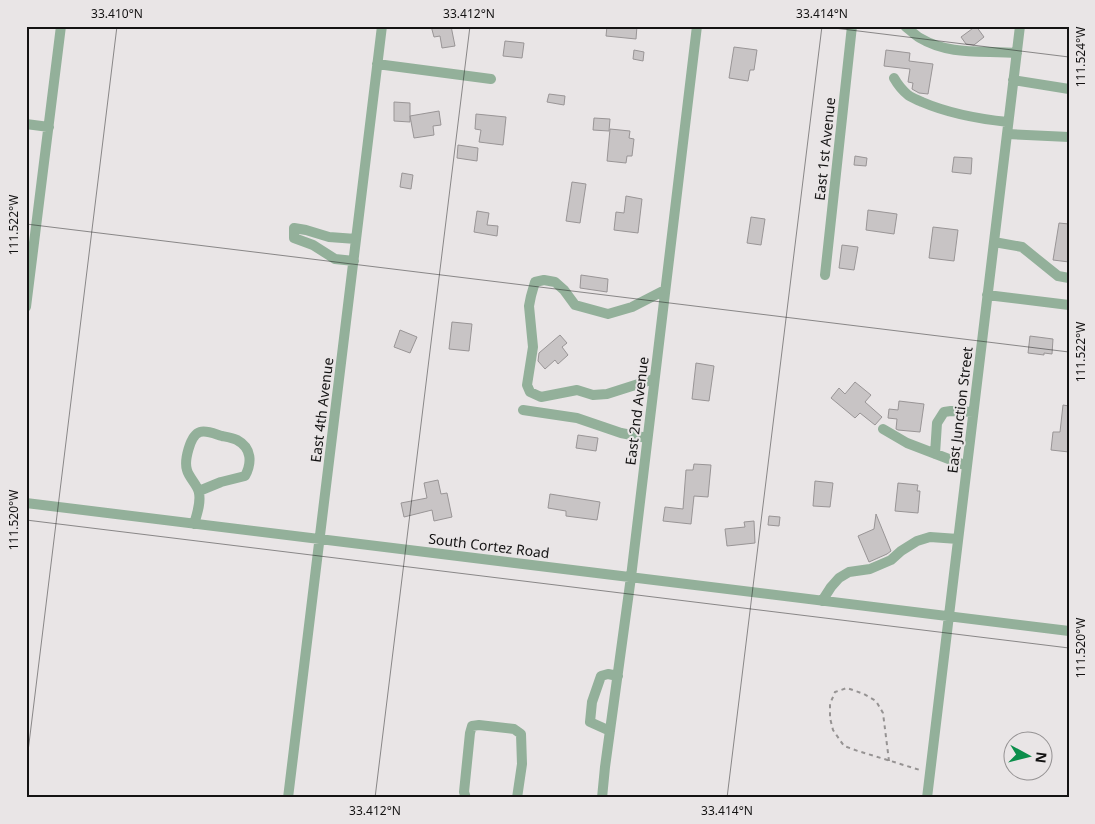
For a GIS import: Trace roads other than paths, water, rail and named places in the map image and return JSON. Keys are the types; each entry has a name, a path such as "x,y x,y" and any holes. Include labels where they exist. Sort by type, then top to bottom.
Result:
{"street":[{"path":"26,307 61,26"},
{"name":"East 4th Avenue","path":"288,798 382,26"},
{"name":"East 2nd Avenue","path":"602,798 631,577 697,26"},
{"name":"East 1st Avenue","path":"825,275 852,26"},
{"path":"905,26 920,38 939,47 956,51 1017,53"},
{"name":"East Junction Street","path":"927,798 1020,26"},
{"path":"377,64 491,79"},
{"path":"894,78 899,87 909,96 934,107 966,116 1008,122"},
{"path":"1014,80 1069,88"},
{"path":"26,124 49,127"},
{"path":"1007,134 1069,137"},
{"path":"354,261 335,259 312,245 294,238 294,228 329,237 356,239"},
{"path":"994,242 1022,247 1058,276 1069,278"},
{"path":"654,379 607,394 593,394 576,390 541,397 530,392 527,385 533,347 529,306 535,282 544,280 555,282 564,290 575,305 608,314 632,307 664,290"},
{"path":"987,295 1069,305"},
{"path":"524,410 577,418 621,433 647,438"},
{"path":"935,454 938,423 944,412 973,412"},
{"path":"883,429 907,443 967,466"},
{"path":"194,524 199,503 199,491 187,471 186,462 192,438 197,433 206,431 237,440 250,454 250,468 245,476 221,482 199,491"},
{"name":"South Cortez Road","path":"26,503 1069,631"},
{"path":"822,601 839,578 850,572 870,569 891,560 917,541 930,537 958,538"},
{"path":"610,731 590,722 592,702 601,676 608,674 618,676"},
{"path":"466,798 464,792 470,733 472,726 479,725 514,729 521,734 522,764 517,798"}]}
